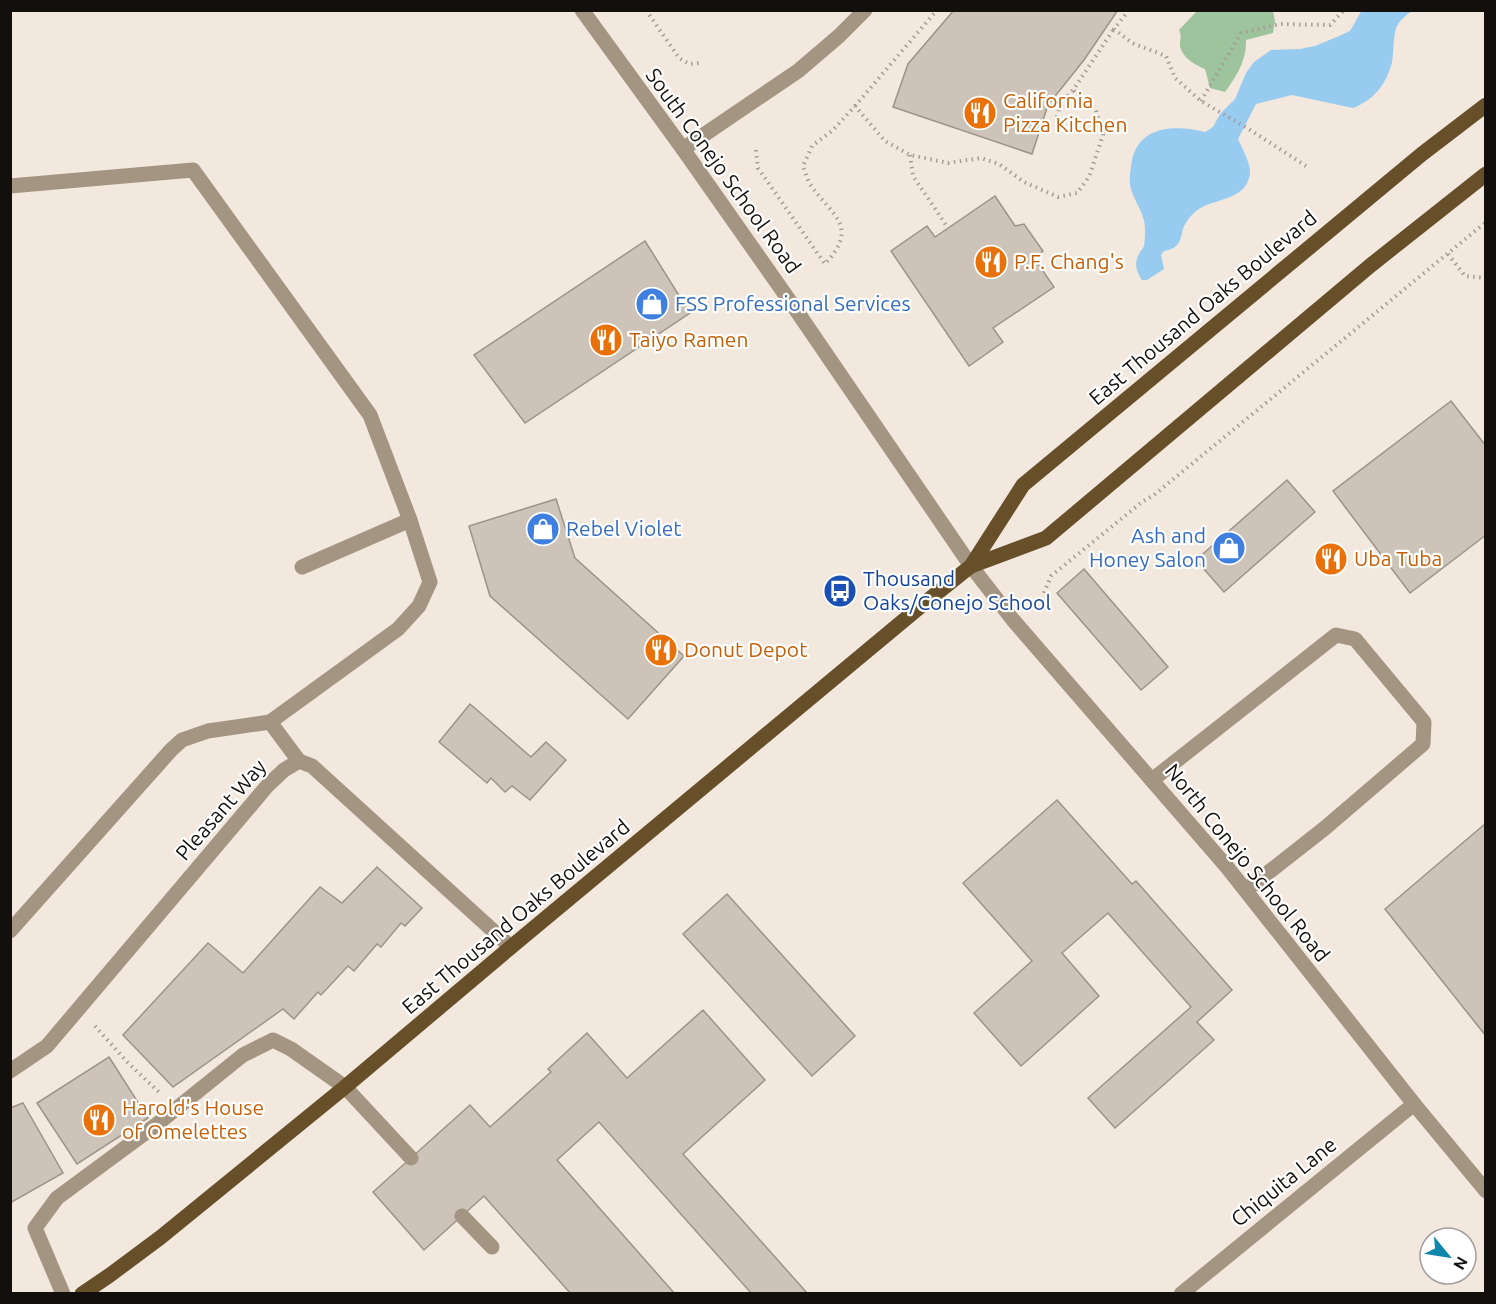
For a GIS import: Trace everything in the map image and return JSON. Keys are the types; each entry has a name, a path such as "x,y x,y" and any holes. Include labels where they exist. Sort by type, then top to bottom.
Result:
{"main road":[{"name":"East Thousand Oaks Boulevard","path":"971,566 1023,485 1422,154 1485,105"},
{"name":"East Thousand Oaks Boulevard","path":"82,1293 161,1238 927,601 971,566 1047,538 1345,288 1485,175"}],"street":[{"name":"South Conejo School Road","path":"582,10 794,307 971,566"},
{"path":"683,149 798,71 865,10"},
{"path":"10,186 193,170 370,415 410,520 430,582 419,606 398,628 270,722 208,731 182,740 10,931"},
{"path":"302,567 410,520"},
{"name":"North Conejo School Road","path":"971,566 1013,620 1246,890 1485,1191"},
{"path":"1152,780 1336,635 1355,639 1424,722 1423,744 1325,828 1246,890"},
{"path":"270,722 298,760"},
{"name":"Pleasant Way","path":"10,1071 47,1046 268,785 298,760 312,766 511,947"},
{"path":"63,1293 35,1228 57,1198 175,1110 243,1055 273,1040 291,1049 345,1087 411,1158"},
{"name":"Chiquita Lane","path":"1181,1293 1414,1104"},
{"path":"462,1216 492,1247"}],"path":[{"path":"646,10 679,58 689,64 701,63"},
{"path":"756,150 758,168 825,264 836,252 841,237 840,222 809,182 804,166 812,146 833,130 937,10"},
{"path":"1057,117 1065,99 1129,10"},
{"path":"1201,101 1241,33 1280,24 1330,25 1344,10"},
{"path":"1114,29 1132,43 1166,56 1175,78 1201,101 1306,166"},
{"path":"855,106 885,141 910,155 948,163 981,158 999,164 1024,182 1058,197 1077,193 1089,177 1103,135 1096,110 1073,90"},
{"path":"910,155 913,176 948,228"},
{"path":"1044,593 1051,576 1142,502 1154,495 1485,222"},
{"path":"1448,254 1465,276 1485,278"},
{"path":"78,1010 175,1110"}],"green space":[{"path":"1197,11 1273,11 1275,21 1273,33 1246,40 1243,61 1225,92 1210,88 1205,69 1189,60 1181,49 1179,30"}],"water":[{"path":"1362,10 1412,11 1396,28 1392,62 1383,84 1367,100 1353,108 1292,95 1256,104 1238,139 1250,169 1246,185 1234,195 1194,213 1185,224 1178,244 1161,255 1164,269 1147,280 1142,280 1136,264 1144,246 1145,227 1131,189 1130,178 1136,148 1151,134 1161,130 1182,128 1205,132 1213,127 1220,114 1235,99 1246,73 1254,62 1271,50 1315,46 1350,31"}],"building":[{"path":"954,10 1118,10 1084,60 1048,105 1032,154 893,107 908,64"},
{"path":"995,196 1015,226 1024,224 1043,251 1034,258 1054,287 993,328 1003,342 969,366 891,251 927,226 935,237"},
{"path":"645,241 690,313 525,423 474,355"},
{"path":"1451,401 1486,446 1486,535 1410,593 1333,491"},
{"path":"1287,480 1315,512 1224,592 1196,560"},
{"path":"556,499 575,558 684,656 628,719 490,596 469,526"},
{"path":"1084,569 1168,667 1141,690 1057,593"},
{"path":"470,704 531,757 546,742 566,760 530,800 512,786 505,792 491,778 487,783 439,742"},
{"path":"1057,800 1132,884 1136,881 1232,990 1197,1022 1214,1040 1115,1128 1088,1098 1191,1007 1108,913 1062,953 1099,996 1021,1066 974,1013 1032,961 963,883"},
{"path":"1486,823 1486,1036 1385,909"},
{"path":"377,867 422,908 405,926 401,923 381,947 377,944 354,971 348,966 321,995 318,992 294,1019 283,1009 173,1087 123,1035 208,943 243,973 320,887 342,903"},
{"path":"727,894 855,1036 812,1076 683,934"},
{"path":"703,1010 765,1080 683,1154 808,1294 752,1294 599,1122 557,1160 675,1294 571,1294 484,1196 424,1250 373,1192 470,1105 490,1127 551,1072 548,1069 587,1033 627,1078"},
{"path":"109,1057 148,1118 77,1164 37,1103"},
{"path":"23,1103 63,1173 10,1203 10,1108"}],"place":[{"name":"California Pizza Kitchen","path":"980,113"},
{"name":"P.F. Chang's","path":"991,262"},
{"name":"FSS Professional Services","path":"652,304"},
{"name":"Taiyo Ramen","path":"606,340"},
{"name":"Rebel Violet","path":"543,529"},
{"name":"Ash and Honey Salon","path":"1229,548"},
{"name":"Uba Tuba","path":"1331,559"},
{"name":"Thousand Oaks/Conejo School","path":"840,591"},
{"name":"Donut Depot","path":"661,650"},
{"name":"Harold's House of Omelettes","path":"99,1120"}]}
